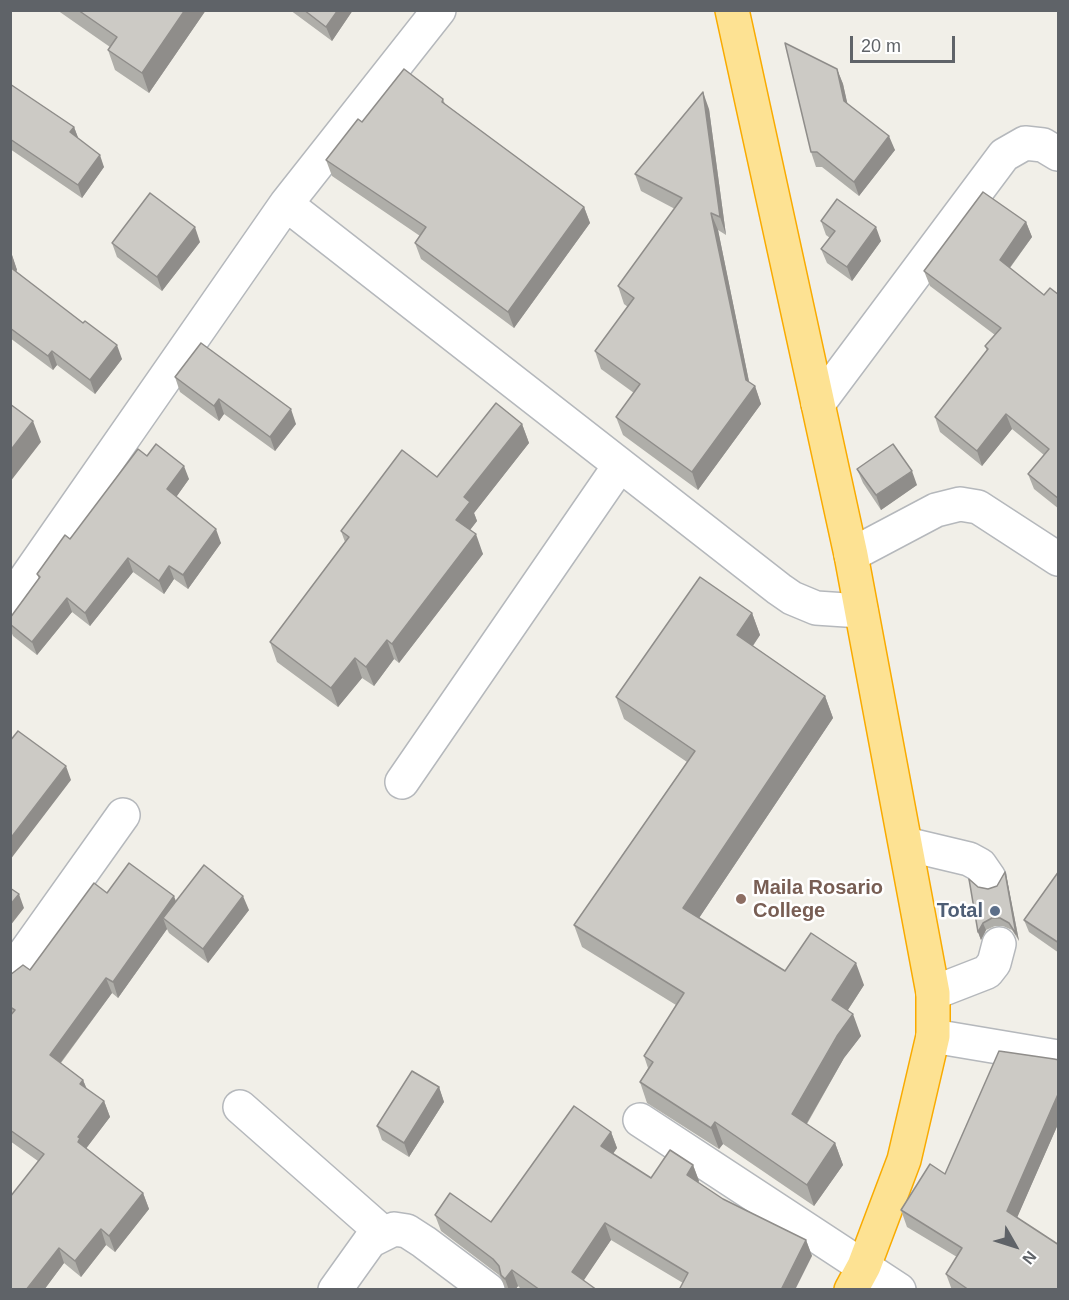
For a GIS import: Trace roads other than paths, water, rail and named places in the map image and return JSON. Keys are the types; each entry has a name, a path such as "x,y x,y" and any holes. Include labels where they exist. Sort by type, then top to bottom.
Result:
{"highway":[{"path":"732,10 851,555 933,993 933,1036 904,1160 857,1278"}],"street":[{"path":"10,602 286,204 439,10"},
{"path":"818,404 1004,155 1025,143 1043,145 1059,154"},
{"path":"286,204 792,598 816,608 861,611"},
{"path":"402,782 620,465"},
{"path":"851,555 936,510 960,504 978,507 1059,559"},
{"path":"10,974 123,815"},
{"path":"906,844 969,859 980,865 989,878"},
{"path":"933,993 987,972 994,963 999,944"},
{"path":"933,1036 1059,1057"},
{"path":"240,1107 383,1233"},
{"path":"640,1120 857,1278 899,1290"},
{"path":"335,1290 370,1241 394,1229 407,1231 488,1290"}],"place":[{"name":"Maila Rosario College","path":"741,899"},
{"name":"Total","path":"995,911"}]}
